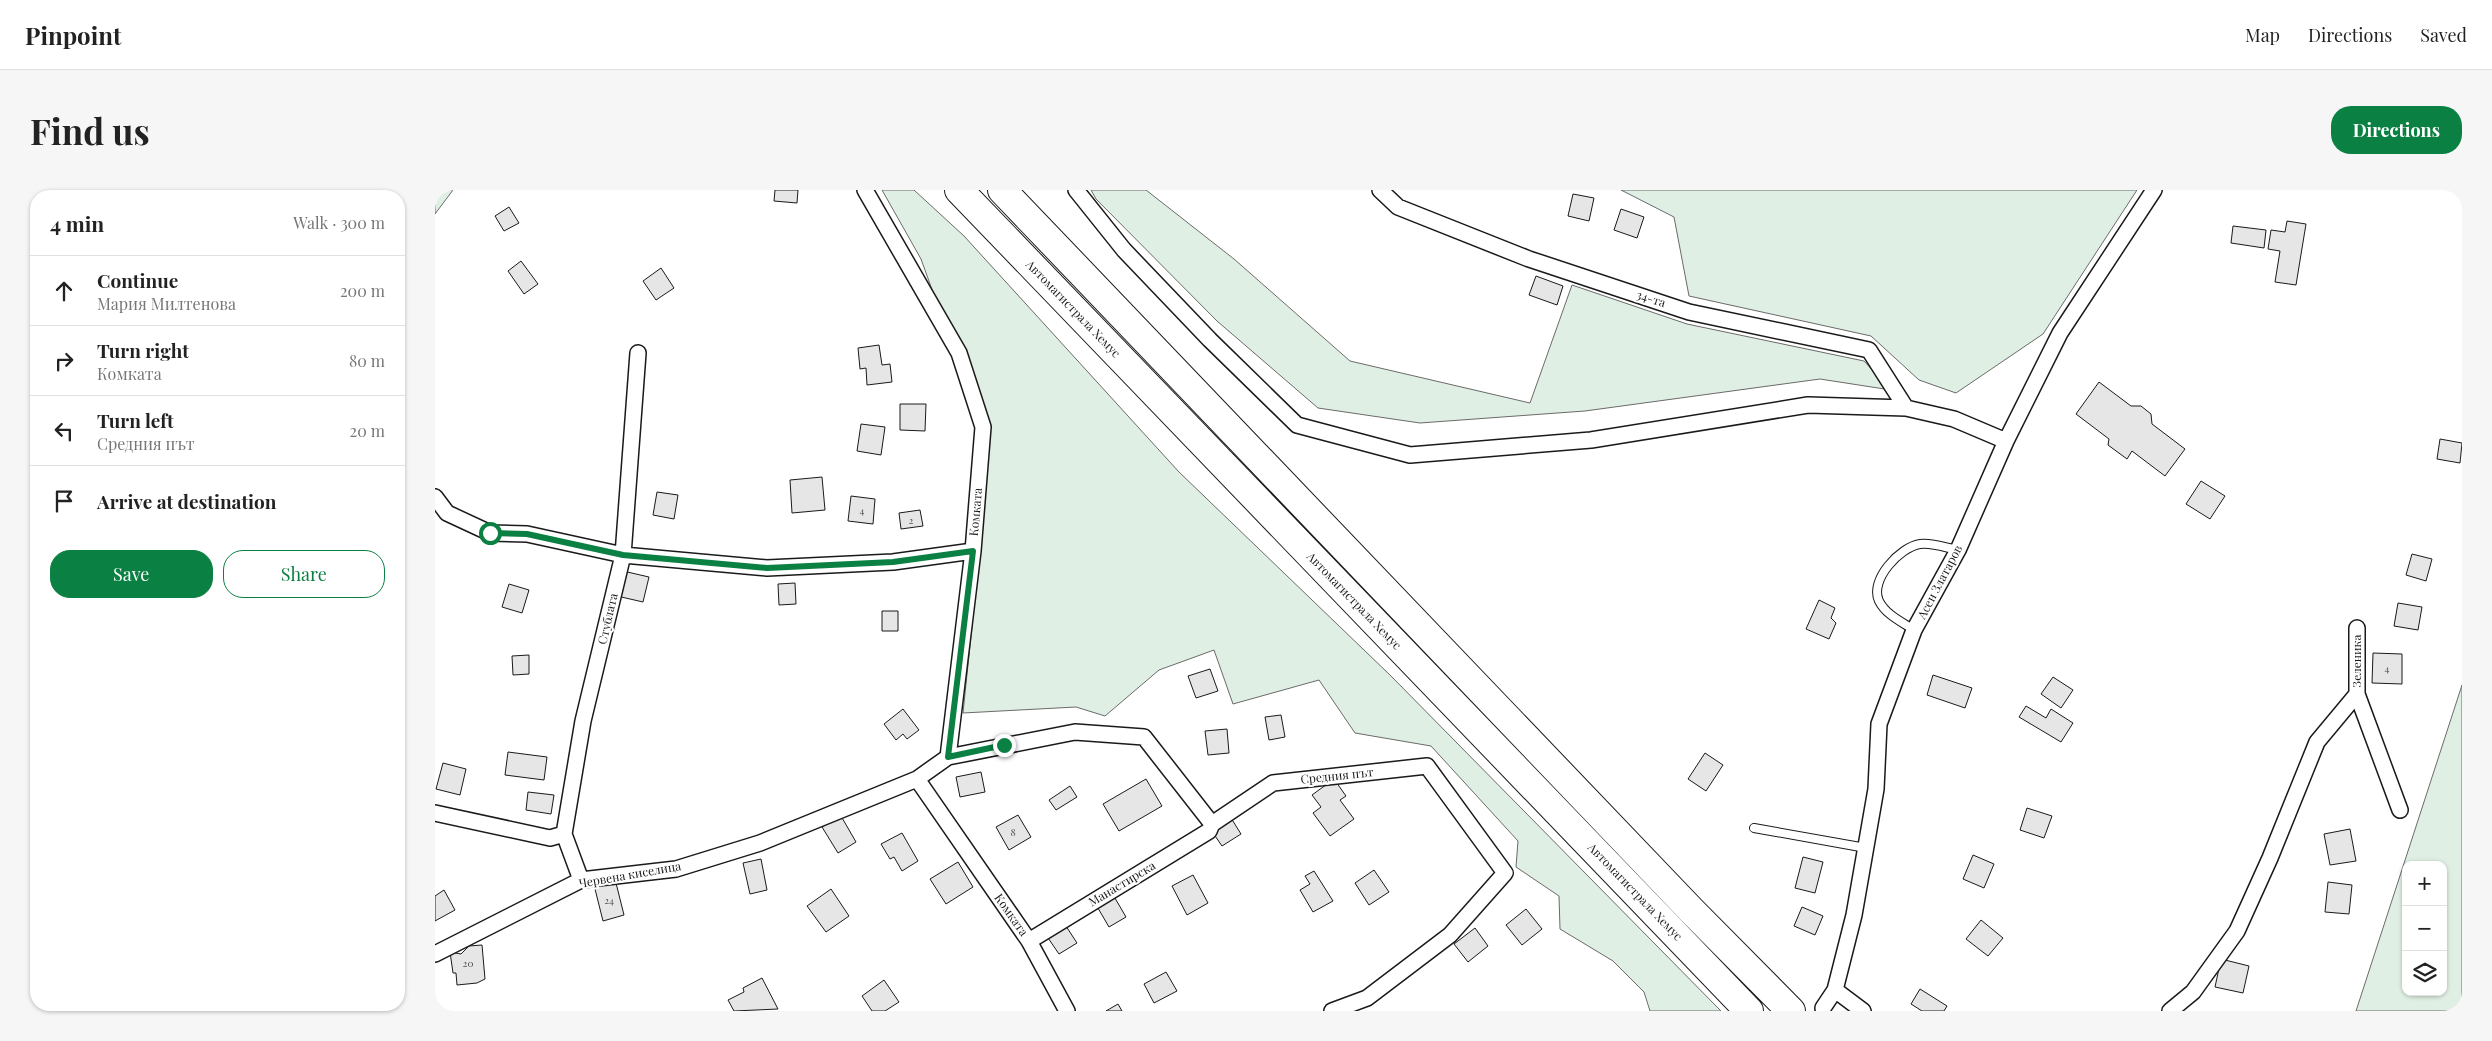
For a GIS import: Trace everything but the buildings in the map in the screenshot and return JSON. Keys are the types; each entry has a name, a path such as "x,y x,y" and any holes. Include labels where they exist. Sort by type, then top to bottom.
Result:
{"highway":[{"name":"Автомагистрала Хемус","path":"959,190 1749,1011"},
{"path":"1002,190 1691,910 1791,1011"}],"street":[{"name":"Комката","path":"865,190 959,353 983,427 973,551 948,757"},
{"path":"1076,190 1131,257 1210,340 1297,424 1411,455 1591,440 1808,405 1906,408 1954,419 2006,441"},
{"name":"34-та","path":"1380,190 1398,207 1529,259 1680,309 1869,350 1906,408"},
{"name":"Асен Златаров","path":"1823,1008 1835,990 1854,915 1876,789 1879,724 1914,630 1958,550 2006,441 2061,333 2154,190"},
{"name":"Стублата","path":"581,880 564,834 583,721 623,555 638,353"},
{"path":"435,497 447,513 490,533 527,534 623,555 767,568 893,562 973,551"},
{"name":"Зеленика","path":"2357,628 2357,694"},
{"path":"2170,1011 2193,992 2237,931 2317,742 2357,694 2400,810"},
{"path":"917,779 948,757 1075,732 1145,737 1212,824"},
{"name":"Средния път","path":"1212,824 1273,783 1427,766 1505,873 1450,935 1367,998 1333,1011"},
{"name":"Комката","path":"917,779 1029,941 1067,1011"},
{"name":"Червена киселица","path":"435,954 581,880 676,869 760,843 917,779"},
{"path":"435,813 550,838 564,834"},
{"name":"Манастирска","path":"1029,941 1209,831 1212,824"},
{"path":"1835,990 1863,1011"}],"lane":[{"path":"1914,630 1889,615 1878,600 1879,582 1887,564 1919,544 1958,550"},
{"path":"1754,828 1866,848"}],"green space":[{"path":"435,190 453,190 435,214"},
{"path":"882,190 914,190 964,236 1179,472 1391,676 1721,1011 1650,1011 1644,992 1613,961 1560,929 1559,896 1516,867 1518,841 1431,746 1355,733 1319,680 1233,704 1214,650 1159,670 1105,716 1076,707 963,713 981,539 976,412 921,259"},
{"path":"1091,190 1146,190 1234,259 1350,361 1530,403 1572,285 1687,324 1864,361 1891,390 1820,379 1585,411 1420,423 1318,408 1217,321 1096,199"},
{"path":"1621,190 2137,190 2043,334 1956,393 1919,380 1871,336 1689,296 1674,217"},
{"path":"2462,685 2462,1011 2356,1011 2402,870 2402,996 2447,996 2447,861 2405,861"}],"route":[{"path":"490,533 527,534 623,555 767,568 893,562 973,551 948,757 1004,745"}]}
